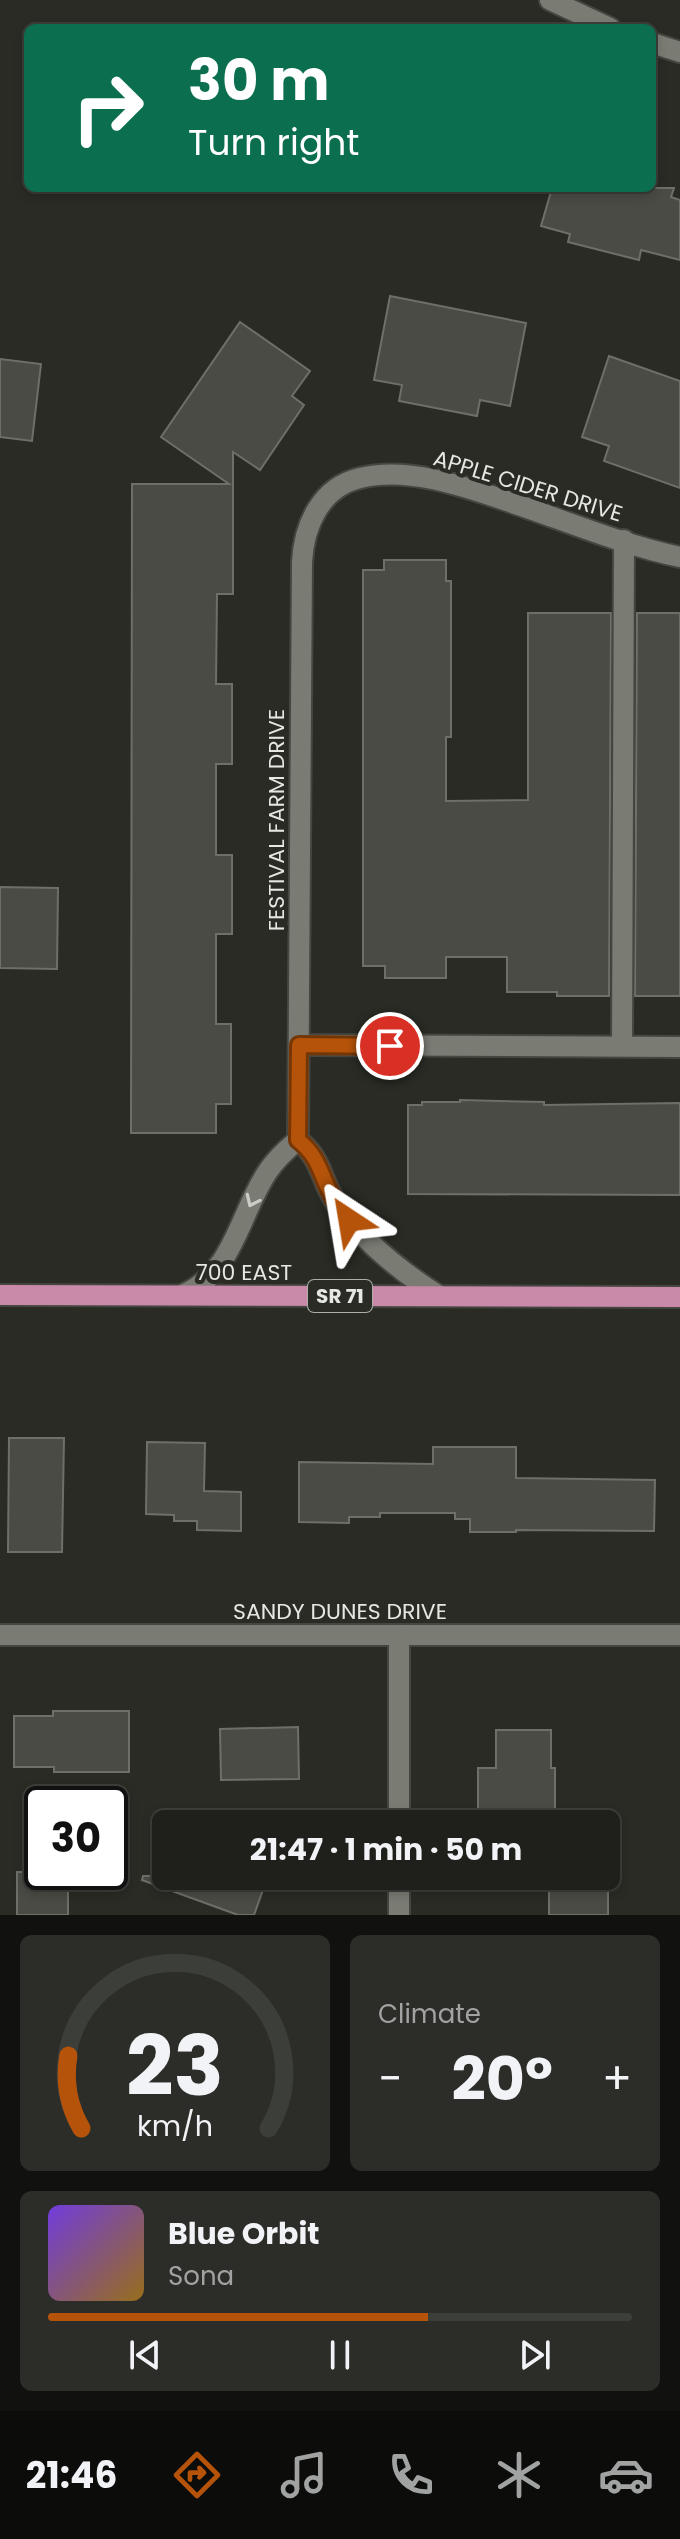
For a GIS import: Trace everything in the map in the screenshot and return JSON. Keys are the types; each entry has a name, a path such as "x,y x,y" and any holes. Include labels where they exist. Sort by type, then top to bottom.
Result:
{"main road":[{"name":"700 EAST","path":"0,1295 680,1297"}],"street":[{"path":"550,0 601,24"},
{"path":"656,44 680,52"},
{"name":"APPLE CIDER DRIVE","path":"320,505 331,493 361,477 415,477 478,491 680,557"},
{"name":"FESTIVAL FARM DRIVE","path":"298,1140 302,562 303,541 309,522 320,505"},
{"path":"622,1046 624,540"},
{"path":"299,1045 680,1047"},
{"path":"182,1295 196,1289 218,1270 269,1168 298,1140 311,1150 329,1191 349,1220 406,1275 439,1296"},
{"name":"SANDY DUNES DRIVE","path":"0,1635 680,1635"},
{"path":"399,1635 399,1810"},
{"path":"399,1890 399,1915"}],"building":[{"path":"656,188 674,188 671,197 680,200 680,260 641,250 639,260 568,242 570,234 541,226 551,192 656,192"},
{"path":"390,296 526,323 510,406 480,400 477,416 399,401 402,385 374,380"},
{"path":"240,322 310,371 292,396 304,405 260,470 233,452 233,594 217,594 216,684 232,684 232,764 216,764 216,855 232,855 232,934 216,934 216,1024 231,1024 231,1104 216,1104 216,1133 131,1133 132,484 229,484 161,437"},
{"path":"609,356 680,381 680,488 604,461 609,446 582,437"},
{"path":"0,359 41,364 32,441 0,437"},
{"path":"384,560 446,560 446,581 451,581 451,737 446,737 446,801 528,800 528,613 611,613 609,996 507,992 507,957 446,957 446,978 385,978 385,966 363,966 363,570 384,570"},
{"path":"637,613 680,613 680,996 635,996"},
{"path":"0,887 58,888 57,969 0,968"},
{"path":"460,1100 544,1102 544,1105 680,1103 680,1195 408,1194 408,1105"},
{"path":"9,1438 64,1438 62,1552 8,1552"},
{"path":"147,1442 205,1443 204,1491 241,1492 241,1531 197,1530 197,1521 174,1521 174,1515 146,1514"},
{"path":"433,1447 516,1447 516,1478 655,1480 654,1531 470,1532 470,1519 455,1519 455,1513 380,1513 380,1517 349,1517 349,1523 299,1522 299,1462 433,1464"},
{"path":"53,1711 129,1711 129,1772 54,1772 54,1767 14,1767 14,1716 53,1716"},
{"path":"298,1727 299,1779 221,1780 220,1729"},
{"path":"496,1730 551,1730 555,1810 478,1810 478,1768 496,1768"},
{"path":"17,1872 24,1872 24,1890 68,1890 68,1915 17,1915"},
{"path":"143,1876 152,1876 152,1884 142,1880"},
{"path":"169,1890 263,1890 254,1915 238,1915"},
{"path":"549,1890 608,1890 608,1915 549,1915"}],"route":[{"path":"349,1220 329,1191 311,1150 298,1140 299,1045 390,1046"}]}
